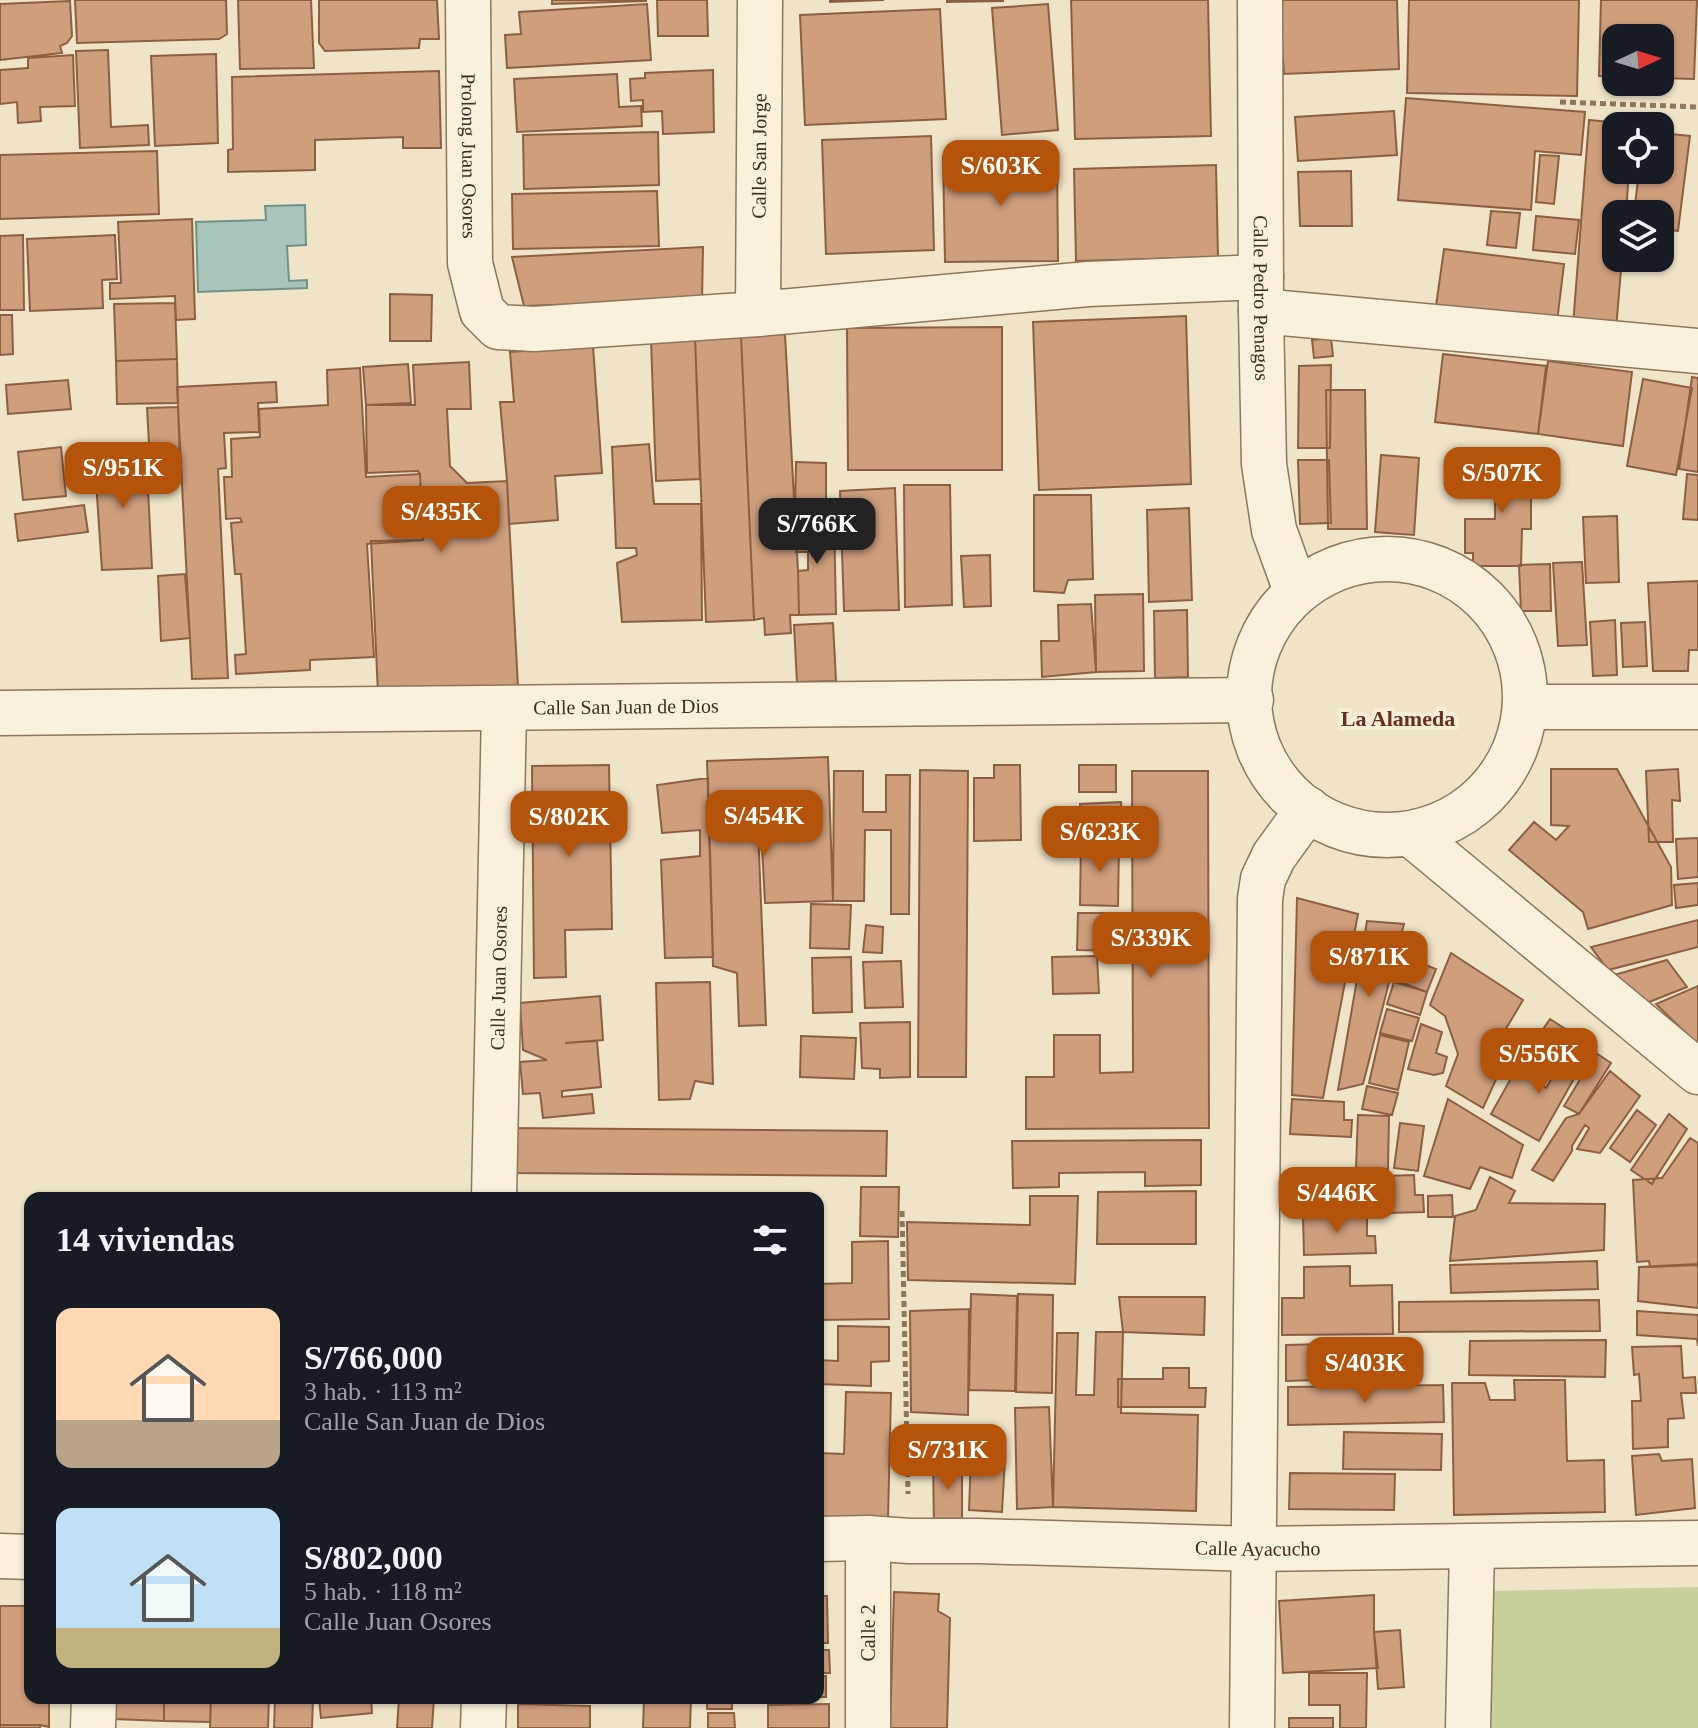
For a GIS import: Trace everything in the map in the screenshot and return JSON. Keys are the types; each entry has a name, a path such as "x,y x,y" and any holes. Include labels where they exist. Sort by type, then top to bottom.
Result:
{"street":[{"name":"Prolong Juan Osores","path":"468,0 470,263 482,311 498,327 534,329 758,314"},
{"name":"Calle San Jorge","path":"758,314 760,0"},
{"name":"Calle Pedro Penagos","path":"1260,0 1264,464 1274,530 1296,591"},
{"path":"758,314 1088,284 1261,294 1698,351"},
{"path":"1382,558 1428,564 1470,585 1502,618 1521,661 1526,707 1514,752 1490,791 1454,820 1411,834 1367,835 1325,821 1289,795 1264,760 1250,718 1251,671 1268,627 1296,591 1336,568 1382,558"},
{"name":"Calle San Juan de Dios","path":"0,713 1251,700"},
{"path":"1526,707 1698,707"},
{"name":"Calle Juan Osores","path":"494,1192 504,709"},
{"path":"1252,1728 1260,899 1263,879 1274,856 1308,809"},
{"path":"1411,834 1698,1072"},
{"name":"Calle Ayacucho","path":"824,1539 1255,1549 1698,1543"},
{"name":"Calle 2","path":"868,1728 888,1540"},
{"path":"1468,1728 1472,1548"},
{"path":"0,1556 24,1557"},
{"path":"93,1728 94,1704"},
{"path":"483,1728 484,1704"}],"path":[{"path":"1560,102 1698,107"},
{"path":"888,1540 902,1211"}],"green space":[{"path":"1698,1587 1698,1728 1492,1728 1489,1591"}],"water":[{"path":"305,205 306,245 287,246 289,281 307,280 307,288 198,292 196,222 266,220 265,206"}],"building":[{"path":"75,0 226,0 227,34 219,39 77,43"},
{"path":"238,0 311,0 314,68 240,69"},
{"path":"319,0 437,0 439,39 420,39 419,48 325,51 319,43"},
{"path":"552,0 646,0 646,1 552,4"},
{"path":"657,0 707,0 708,36 658,36"},
{"path":"830,0 884,0 830,2"},
{"path":"1003,0 1003,1 947,2"},
{"path":"1071,0 1208,0 1211,136 1075,139"},
{"path":"1279,0 1397,0 1399,69 1284,74"},
{"path":"1409,0 1579,0 1577,96 1407,93"},
{"path":"1601,0 1697,0 1694,79 1674,78 1674,24 1602,24 1602,76 1599,76"},
{"path":"70,1 72,36 60,46 62,53 0,60 0,4"},
{"path":"647,4 651,60 507,68 505,35 521,34 519,12"},
{"path":"1048,4 1058,130 1002,135 992,8"},
{"path":"940,9 946,119 805,125 800,15"},
{"path":"108,50 111,127 148,125 149,145 80,148 76,51"},
{"path":"216,54 218,143 155,146 151,56"},
{"path":"73,55 75,106 40,107 41,121 18,123 17,102 0,104 0,70 28,68 28,58"},
{"path":"713,70 714,132 663,134 662,111 643,112 643,100 631,101 630,79 645,78 645,73"},
{"path":"439,71 441,148 403,148 403,137 315,140 315,170 228,172 228,150 233,149 232,77"},
{"path":"617,74 619,107 641,106 642,126 517,132 514,79"},
{"path":"1406,98 1585,112 1581,155 1535,151 1531,210 1398,200"},
{"path":"1394,111 1397,155 1298,161 1295,117"},
{"path":"1589,120 1602,121 1602,184 1628,184 1627,200 1602,200 1602,272 1621,272 1616,329 1573,325"},
{"path":"658,132 659,185 524,189 523,135"},
{"path":"1674,134 1690,136 1678,231 1674,231 1674,200 1636,200 1637,184 1674,184"},
{"path":"931,136 934,250 826,254 822,140"},
{"path":"157,151 159,214 0,219 0,155"},
{"path":"1057,154 1058,261 945,262 943,156"},
{"path":"1540,155 1559,156 1554,204 1536,202"},
{"path":"1216,165 1218,257 1076,261 1074,169"},
{"path":"1351,171 1352,226 1300,226 1298,172"},
{"path":"657,191 659,246 513,249 512,194"},
{"path":"1491,211 1520,213 1516,248 1487,245"},
{"path":"1536,216 1579,220 1575,254 1533,250"},
{"path":"192,219 195,319 176,320 175,296 110,299 110,283 121,283 118,222"},
{"path":"23,235 24,310 0,310 0,236"},
{"path":"115,235 117,279 102,280 103,308 30,311 27,239"},
{"path":"703,247 702,300 524,306 512,257"},
{"path":"1444,249 1564,264 1557,322 1436,306"},
{"path":"390,294 432,295 431,341 390,341"},
{"path":"175,303 177,359 116,361 114,304"},
{"path":"0,315 12,315 13,354 0,355"},
{"path":"1186,316 1191,484 1039,490 1033,322"},
{"path":"1002,327 1002,470 848,470 847,328"},
{"path":"785,334 799,615 790,615 791,633 765,635 764,618 754,620 741,336"},
{"path":"741,336 754,620 706,622 695,337"},
{"path":"695,337 700,479 656,481 651,340"},
{"path":"1331,338 1333,356 1314,358 1312,340"},
{"path":"593,346 602,473 555,476 558,520 509,524 500,402 514,402 510,352"},
{"path":"1443,354 1546,366 1538,434 1435,422"},
{"path":"177,359 178,403 117,404 116,361"},
{"path":"1548,361 1632,372 1623,446 1538,434"},
{"path":"469,362 471,409 447,409 450,466 467,483 507,481 518,687 378,694 371,541 423,540 418,471 367,473 366,405 415,405 413,365"},
{"path":"408,364 411,403 366,405 363,367"},
{"path":"1331,365 1330,448 1298,448 1299,366"},
{"path":"360,368 366,477 420,474 423,540 367,544 374,657 310,660 310,670 236,674 235,655 246,654 241,574 235,574 231,523 242,522 240,518 226,519 224,477 232,477 231,439 260,437 259,409 328,405 327,370"},
{"path":"1692,377 1698,378 1698,472 1679,469"},
{"path":"1643,379 1692,388 1676,475 1627,466"},
{"path":"68,380 71,409 8,414 6,385"},
{"path":"276,382 277,402 258,403 259,432 224,433 226,468 218,469 228,678 192,679 177,387"},
{"path":"1326,390 1365,390 1367,529 1328,529"},
{"path":"178,407 180,462 150,463 147,408"},
{"path":"649,444 654,504 701,504 702,620 622,622 617,563 637,555 636,548 616,548 612,447"},
{"path":"61,447 66,496 23,500 18,452"},
{"path":"146,450 152,568 102,570 94,452"},
{"path":"1381,455 1419,458 1414,535 1375,532"},
{"path":"1499,459 1531,460 1531,529 1522,529 1521,566 1473,566 1473,553 1465,553 1465,519 1495,519 1495,497 1475,497 1475,473 1498,474"},
{"path":"1298,460 1329,460 1331,523 1300,524"},
{"path":"796,462 826,463 826,512 795,511"},
{"path":"1687,474 1698,475 1698,520 1683,519"},
{"path":"904,485 950,485 952,605 905,607"},
{"path":"895,488 899,610 844,611 840,491"},
{"path":"1034,495 1091,495 1093,579 1068,580 1064,593 1034,591"},
{"path":"84,505 88,532 18,541 15,514"},
{"path":"1189,508 1192,600 1149,602 1147,510"},
{"path":"1617,516 1619,582 1586,583 1583,517"},
{"path":"834,517 836,614 799,615 798,571 808,570 808,552 796,552 796,519"},
{"path":"990,555 991,606 964,607 961,556"},
{"path":"1582,562 1587,645 1558,646 1553,563"},
{"path":"1550,564 1551,611 1521,611 1519,565"},
{"path":"185,574 190,638 161,641 158,576"},
{"path":"1698,581 1698,650 1689,650 1688,671 1653,671 1648,583"},
{"path":"1143,594 1144,671 1096,672 1095,595"},
{"path":"1091,604 1096,672 1042,677 1041,641 1059,641 1058,605"},
{"path":"1187,610 1188,677 1155,678 1154,611"},
{"path":"1615,620 1617,675 1593,676 1590,622"},
{"path":"1645,622 1647,666 1623,667 1621,623"},
{"path":"833,623 836,681 797,682 794,625"},
{"path":"828,757 833,901 765,903 761,827 758,829 766,1025 739,1026 737,973 713,966 707,761"},
{"path":"609,765 612,929 565,930 566,977 534,978 532,766"},
{"path":"994,765 1020,765 1021,840 974,841 974,778 994,778"},
{"path":"1079,765 1116,765 1116,792 1079,792"},
{"path":"1551,769 1617,769 1671,867 1672,905 1588,929 1583,912 1509,850 1534,822 1556,840 1569,826 1551,825"},
{"path":"1678,769 1680,801 1672,800 1673,842 1649,842 1646,771"},
{"path":"920,770 968,771 966,1077 918,1077"},
{"path":"834,771 863,771 863,812 886,812 886,775 910,775 909,914 891,914 891,830 865,830 864,901 833,901"},
{"path":"1132,771 1208,771 1209,1128 1026,1129 1026,1077 1054,1077 1054,1035 1100,1035 1100,1073 1133,1072"},
{"path":"708,778 713,957 665,958 661,860 700,856 700,830 662,833 657,785"},
{"path":"1121,802 1123,835 1081,837 1080,804"},
{"path":"1698,838 1698,877 1678,879 1676,839"},
{"path":"1081,842 1119,843 1118,906 1080,905"},
{"path":"1698,883 1698,905 1676,908 1674,885"},
{"path":"1297,898 1358,914 1323,1098 1292,1095"},
{"path":"811,904 851,905 849,949 810,948"},
{"path":"1078,913 1120,913 1120,951 1077,950"},
{"path":"1698,920 1698,947 1608,970 1591,947"},
{"path":"1367,921 1404,924 1363,1084 1338,1090"},
{"path":"866,925 883,927 882,953 863,952"},
{"path":"1451,953 1523,1000 1504,1032 1510,1049 1483,1108 1446,1086 1458,1054 1445,1016 1430,1005"},
{"path":"1097,956 1099,993 1053,994 1052,957"},
{"path":"1402,956 1436,969 1427,992 1392,979"},
{"path":"851,957 852,1012 813,1013 812,958"},
{"path":"1667,960 1687,987 1644,1004 1614,975"},
{"path":"901,961 903,1007 865,1008 863,962"},
{"path":"710,982 713,1084 695,1081 690,1099 659,1100 656,983"},
{"path":"1394,982 1427,992 1420,1015 1387,1004"},
{"path":"1698,986 1698,1045 1656,1004"},
{"path":"600,996 603,1040 565,1043 597,1041 601,1087 562,1091 562,1097 592,1094 594,1113 543,1118 540,1093 523,1094 520,1062 547,1060 523,1050 520,1003"},
{"path":"1387,1009 1419,1018 1412,1041 1380,1033"},
{"path":"1550,1019 1573,1034 1545,1075 1522,1059"},
{"path":"910,1022 910,1077 880,1078 880,1069 862,1068 860,1023"},
{"path":"1421,1024 1442,1032 1436,1053 1447,1057 1443,1073 1434,1075 1408,1069"},
{"path":"1380,1035 1409,1042 1398,1090 1369,1083"},
{"path":"801,1036 856,1038 854,1079 800,1077"},
{"path":"1574,1040 1590,1050 1539,1141 1491,1114 1515,1071 1546,1088"},
{"path":"1596,1053 1611,1063 1579,1114 1564,1106"},
{"path":"1610,1071 1640,1096 1600,1153 1577,1149 1589,1128 1585,1125 1553,1181 1532,1170 1566,1118 1579,1114"},
{"path":"1367,1086 1398,1093 1392,1115 1362,1109"},
{"path":"1292,1099 1344,1102 1344,1120 1352,1120 1351,1137 1290,1134"},
{"path":"1448,1099 1523,1145 1512,1178 1480,1167 1470,1189 1424,1176"},
{"path":"1637,1110 1656,1125 1630,1162 1610,1148"},
{"path":"1669,1114 1687,1129 1652,1184 1631,1170"},
{"path":"1358,1115 1389,1116 1388,1169 1356,1168"},
{"path":"1400,1123 1424,1126 1418,1171 1394,1168"},
{"path":"508,1128 887,1131 886,1176 508,1173"},
{"path":"1690,1138 1698,1143 1698,1265 1650,1267 1649,1261 1637,1262 1633,1180 1662,1178"},
{"path":"1201,1140 1201,1185 1145,1186 1145,1172 1059,1173 1059,1187 1013,1188 1012,1141"},
{"path":"1358,1174 1358,1212 1296,1214 1294,1176"},
{"path":"1414,1175 1415,1195 1423,1195 1424,1212 1388,1213 1386,1176"},
{"path":"1490,1177 1515,1191 1509,1203 1605,1204 1604,1250 1450,1261 1455,1216 1476,1210"},
{"path":"861,1187 899,1187 898,1237 860,1236"},
{"path":"1196,1191 1196,1244 1097,1244 1098,1192"},
{"path":"1452,1195 1453,1217 1428,1217 1428,1196"},
{"path":"1030,1196 1078,1196 1075,1284 908,1280 907,1222 1030,1225"},
{"path":"1367,1215 1367,1236 1375,1236 1376,1253 1304,1255 1303,1216"},
{"path":"888,1241 889,1319 824,1320 824,1284 852,1283 852,1242"},
{"path":"1597,1261 1598,1289 1451,1293 1450,1265"},
{"path":"1698,1264 1698,1308 1638,1301 1639,1267"},
{"path":"1350,1266 1350,1286 1392,1285 1393,1334 1282,1335 1282,1298 1304,1298 1304,1267"},
{"path":"971,1294 1017,1296 1015,1391 969,1390"},
{"path":"1018,1294 1053,1295 1052,1393 1016,1392"},
{"path":"1119,1297 1205,1297 1204,1335 1123,1332"},
{"path":"1599,1300 1600,1331 1399,1332 1399,1302"},
{"path":"969,1309 968,1415 911,1412 910,1311"},
{"path":"1637,1311 1698,1315 1698,1346 1697,1339 1637,1335"},
{"path":"838,1326 889,1327 889,1361 871,1362 871,1386 824,1384 824,1360 838,1361"},
{"path":"1096,1332 1123,1332 1121,1413 1198,1415 1196,1511 1053,1507 1057,1333 1078,1333 1076,1395 1094,1395"},
{"path":"1606,1340 1605,1377 1469,1375 1470,1341"},
{"path":"1407,1342 1408,1377 1286,1381 1286,1345"},
{"path":"1681,1346 1683,1378 1695,1377 1696,1393 1681,1393 1684,1418 1668,1419 1668,1447 1633,1449 1632,1401 1641,1401 1639,1374 1634,1375 1632,1347"},
{"path":"1163,1368 1189,1368 1189,1388 1206,1388 1205,1407 1118,1407 1118,1379 1163,1379"},
{"path":"1514,1380 1565,1380 1567,1461 1604,1460 1605,1512 1454,1515 1452,1383 1485,1383 1490,1400 1515,1400"},
{"path":"1443,1385 1444,1422 1288,1425 1288,1387"},
{"path":"846,1392 891,1393 888,1519 824,1517 824,1453 844,1454"},
{"path":"1049,1407 1053,1507 1017,1509 1015,1408"},
{"path":"935,1428 964,1428 965,1450 936,1450"},
{"path":"1344,1432 1442,1434 1441,1470 1343,1469"},
{"path":"933,1454 962,1454 962,1531 934,1531"},
{"path":"1659,1454 1662,1461 1692,1459 1695,1508 1636,1515 1632,1456"},
{"path":"971,1457 1005,1459 1002,1512 969,1510"},
{"path":"1290,1473 1395,1474 1394,1510 1289,1509"},
{"path":"894,1592 939,1594 938,1611 950,1618 947,1728 890,1728"},
{"path":"1374,1595 1378,1668 1283,1673 1279,1601"},
{"path":"824,1596 827,1596 828,1643 824,1643"},
{"path":"0,1606 24,1606 24,1704 49,1704 49,1727 0,1725"},
{"path":"1400,1630 1404,1687 1378,1689 1374,1632"},
{"path":"824,1650 829,1650 830,1673 824,1673"},
{"path":"1309,1673 1367,1673 1366,1728 1340,1728 1340,1705 1309,1705"},
{"path":"826,1676 826,1697 824,1697"},
{"path":"115,1704 164,1704 164,1721 114,1719"},
{"path":"164,1704 211,1704 210,1722 164,1721"},
{"path":"211,1704 269,1704 268,1728 210,1728"},
{"path":"275,1704 313,1704 312,1728 274,1728"},
{"path":"320,1704 371,1704 372,1713 321,1718"},
{"path":"399,1704 434,1704 432,1728 397,1728"},
{"path":"518,1704 590,1706 590,1728 518,1728"},
{"path":"644,1704 691,1704 690,1728 643,1728"},
{"path":"707,1704 732,1704 732,1709 707,1709"},
{"path":"829,1704 829,1728 768,1728 768,1705"},
{"path":"708,1713 734,1713 735,1728 708,1728"},
{"path":"1289,1718 1333,1718 1333,1728 1289,1728"},
{"path":"0,1725 40,1725 40,1728 0,1728"}],"district":[{"name":"La Alameda","path":"1398,718"}]}
